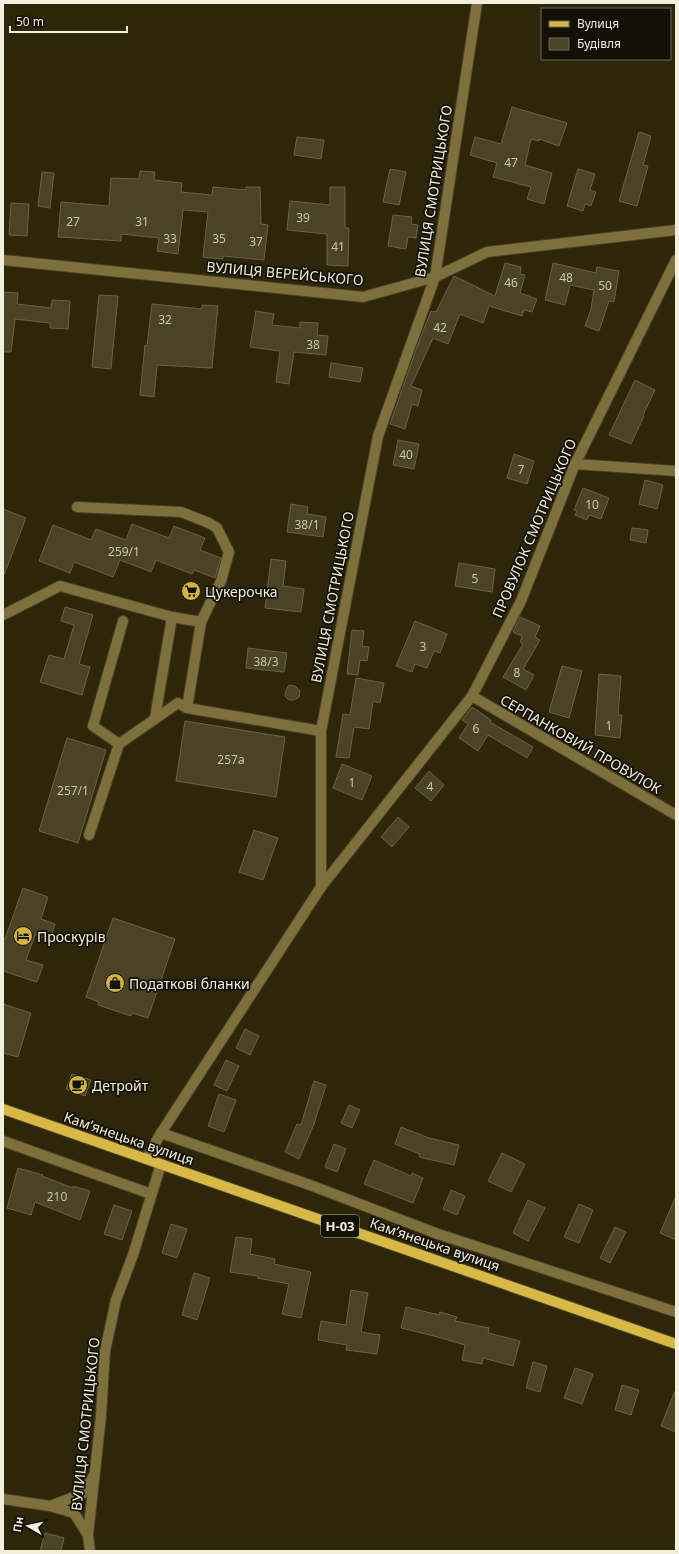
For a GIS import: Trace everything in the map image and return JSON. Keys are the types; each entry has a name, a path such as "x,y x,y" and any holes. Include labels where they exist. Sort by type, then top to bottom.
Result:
{"main road":[{"name":"Камʼянецька вулиця","path":"3,1109 147,1158 676,1344"}],"street":[{"name":"ВУЛИЦЯ СМОТРИЦЬКОГО","path":"321,887 321,731 378,436 436,277 477,3"},
{"name":"ВУЛИЦЯ ВЕРЕЙСЬКОГО","path":"3,260 363,296 436,277 487,252 676,230"},
{"name":"ПРОВУЛОК СМОТРИЦЬКОГО","path":"321,887 472,696 522,601 575,464 676,260"},
{"path":"575,464 676,471"},
{"path":"76,507 181,512 209,523 217,528 229,552 221,581 201,622 187,708"},
{"path":"3,615 60,586 172,617 201,622"},
{"path":"155,718 172,617"},
{"path":"119,744 93,726 123,621"},
{"name":"СЕРПАНКОВИЙ ПРОВУЛОК","path":"472,696 676,815"},
{"path":"89,835 119,744 178,703 187,708 321,731"},
{"path":"147,1158 161,1133 321,887"},
{"path":"161,1133 310,1186 438,1234 676,1312"},
{"path":"3,1141 151,1194"},
{"name":"ВУЛИЦЯ СМОТРИЦЬКОГО","path":"90,1551 88,1535 101,1416 105,1351 116,1300 133,1254 161,1164"},
{"path":"50,1506 82,1494 94,1475"},
{"path":"3,1499 50,1506 74,1513 88,1535"}],"building":[{"path":"512,107 567,123 559,146 539,139 539,141 531,139 525,165 552,173 544,204 527,199 531,187 493,177 497,163 470,155 475,137 501,144"},
{"path":"639,132 651,136 643,165 648,166 637,206 619,201"},
{"path":"297,137 324,140 321,159 294,155"},
{"path":"390,169 406,172 399,205 383,202"},
{"path":"578,169 595,174 590,190 596,192 591,206 585,204 583,211 567,206"},
{"path":"140,171 155,172 154,180 182,183 181,192 212,195 213,187 246,190 246,187 260,187 261,224 268,225 264,260 223,256 223,259 203,257 208,212 183,210 178,254 157,251 159,238 121,234 121,241 58,237 61,202 109,206 111,178 139,179"},
{"path":"42,172 54,173 50,208 38,206"},
{"path":"330,187 345,187 345,228 349,228 348,266 327,265 327,234 287,230 290,201 330,205"},
{"path":"11,203 29,204 27,236 9,235"},
{"path":"393,215 412,217 411,224 418,225 416,238 408,237 406,249 388,246"},
{"path":"505,263 521,267 520,274 525,275 520,293 537,299 532,312 524,310 522,316 489,306 483,323 460,314 448,344 433,338 411,386 422,390 418,406 412,404 405,429 390,424 431,311 436,312 454,276 495,296"},
{"path":"553,263 596,273 597,267 619,271 614,302 609,301 599,331 585,326 591,309 594,290 570,285 565,305 545,300"},
{"path":"3,292 18,293 17,304 51,308 52,300 70,301 68,329 50,328 50,323 15,319 11,352 3,352"},
{"path":"99,295 118,296 111,369 92,367"},
{"path":"152,304 202,309 202,305 218,306 212,368 157,365 154,397 140,395 145,345 147,346"},
{"path":"256,311 274,314 272,325 300,328 300,322 318,323 317,335 328,336 326,355 294,352 289,384 276,382 280,351 250,347"},
{"path":"331,363 363,368 360,382 329,377"},
{"path":"635,380 655,390 631,444 609,435"},
{"path":"398,440 419,444 414,469 393,465"},
{"path":"514,454 534,461 527,484 507,478"},
{"path":"645,480 663,485 657,509 639,504"},
{"path":"583,488 609,498 601,519 589,515 587,520 575,515 577,511 574,510"},
{"path":"291,504 308,507 307,514 326,517 323,537 287,532"},
{"path":"3,509 26,518 4,575 3,574"},
{"path":"132,524 169,538 174,526 205,538 200,550 221,558 215,578 194,570 192,574 156,560 151,572 120,560 113,577 74,562 70,573 39,561 53,525 91,540 96,529 126,540"},
{"path":"632,528 648,530 646,543 630,540"},
{"path":"271,559 286,561 283,586 304,589 301,612 265,608"},
{"path":"459,563 495,569 492,592 455,586"},
{"path":"65,607 93,615 79,664 90,667 82,695 40,682 49,655 64,659 74,625 61,621"},
{"path":"520,617 540,626 535,637 540,640 523,669 534,675 526,690 503,677 523,644 520,642 522,636 513,632"},
{"path":"415,621 447,634 440,653 434,651 427,668 415,664 412,672 396,666"},
{"path":"352,630 364,631 362,646 369,647 367,661 360,660 358,675 347,674"},
{"path":"248,648 287,653 284,672 246,668"},
{"path":"562,666 582,671 569,718 549,712"},
{"path":"599,674 621,676 618,715 622,715 620,738 595,735"},
{"path":"356,678 384,683 380,703 373,701 369,729 354,727 349,758 336,757 343,714 350,715"},
{"path":"289,685 295,686 300,691 299,697 294,700 289,700 285,696"},
{"path":"472,707 491,720 490,722 533,747 527,758 488,735 478,751 459,738 468,724 462,720"},
{"path":"185,721 285,737 276,797 176,781"},
{"path":"67,738 106,750 78,843 39,831"},
{"path":"342,764 372,776 362,800 333,788"},
{"path":"429,771 444,785 431,801 415,788"},
{"path":"398,817 409,827 392,847 381,837"},
{"path":"254,830 278,838 263,880 239,872"},
{"path":"23,888 48,897 41,919 55,924 50,940 35,935 26,960 43,965 37,982 3,971 3,938 5,939"},
{"path":"113,918 175,939 148,1018 132,1013 131,1016 98,1005 99,1002 86,997"},
{"path":"3,1004 31,1013 18,1057 3,1053"},
{"path":"245,1029 259,1036 250,1055 236,1048"},
{"path":"226,1060 239,1066 227,1091 214,1085"},
{"path":"72,1074 91,1080 85,1096 66,1089"},
{"path":"314,1081 326,1085 314,1124 299,1159 285,1152 297,1124 301,1125"},
{"path":"219,1094 236,1100 224,1132 208,1126"},
{"path":"349,1105 360,1110 352,1128 341,1123"},
{"path":"401,1127 429,1138 459,1145 454,1165 419,1157 420,1154 395,1144"},
{"path":"334,1144 346,1149 337,1172 325,1167"},
{"path":"502,1153 525,1164 511,1192 488,1181"},
{"path":"374,1160 411,1176 412,1173 423,1178 413,1203 364,1184"},
{"path":"18,1168 43,1175 42,1176 73,1188 73,1186 90,1191 80,1220 35,1202 31,1215 7,1208"},
{"path":"451,1190 465,1196 457,1215 443,1209"},
{"path":"676,1196 676,1240 660,1233"},
{"path":"528,1200 545,1208 528,1241 513,1233"},
{"path":"579,1204 593,1210 579,1243 564,1237"},
{"path":"114,1205 132,1211 122,1240 104,1234"},
{"path":"171,1224 187,1229 177,1258 162,1253"},
{"path":"615,1227 626,1232 610,1263 600,1258"},
{"path":"236,1237 252,1239 250,1254 275,1259 274,1264 311,1272 301,1318 282,1314 289,1284 257,1278 258,1276 230,1272"},
{"path":"194,1273 210,1278 197,1320 182,1315"},
{"path":"351,1290 368,1293 361,1332 380,1335 377,1354 346,1350 347,1345 318,1340 321,1321 346,1325"},
{"path":"406,1307 439,1315 440,1312 457,1317 455,1321 489,1328 488,1333 520,1341 513,1366 483,1358 482,1364 462,1360 465,1345 401,1328"},
{"path":"533,1362 547,1366 540,1392 526,1388"},
{"path":"575,1368 593,1374 582,1404 564,1398"},
{"path":"622,1385 639,1390 631,1415 615,1410"},
{"path":"676,1391 676,1432 661,1426"},
{"path":"45,1533 64,1538 61,1551 40,1551"}],"place":[{"name":"Цукерочка","path":"191,591"},
{"name":"Проскурів","path":"23,936"},
{"name":"Податкові бланки","path":"115,983"},
{"name":"Детройт","path":"78,1085"}]}
